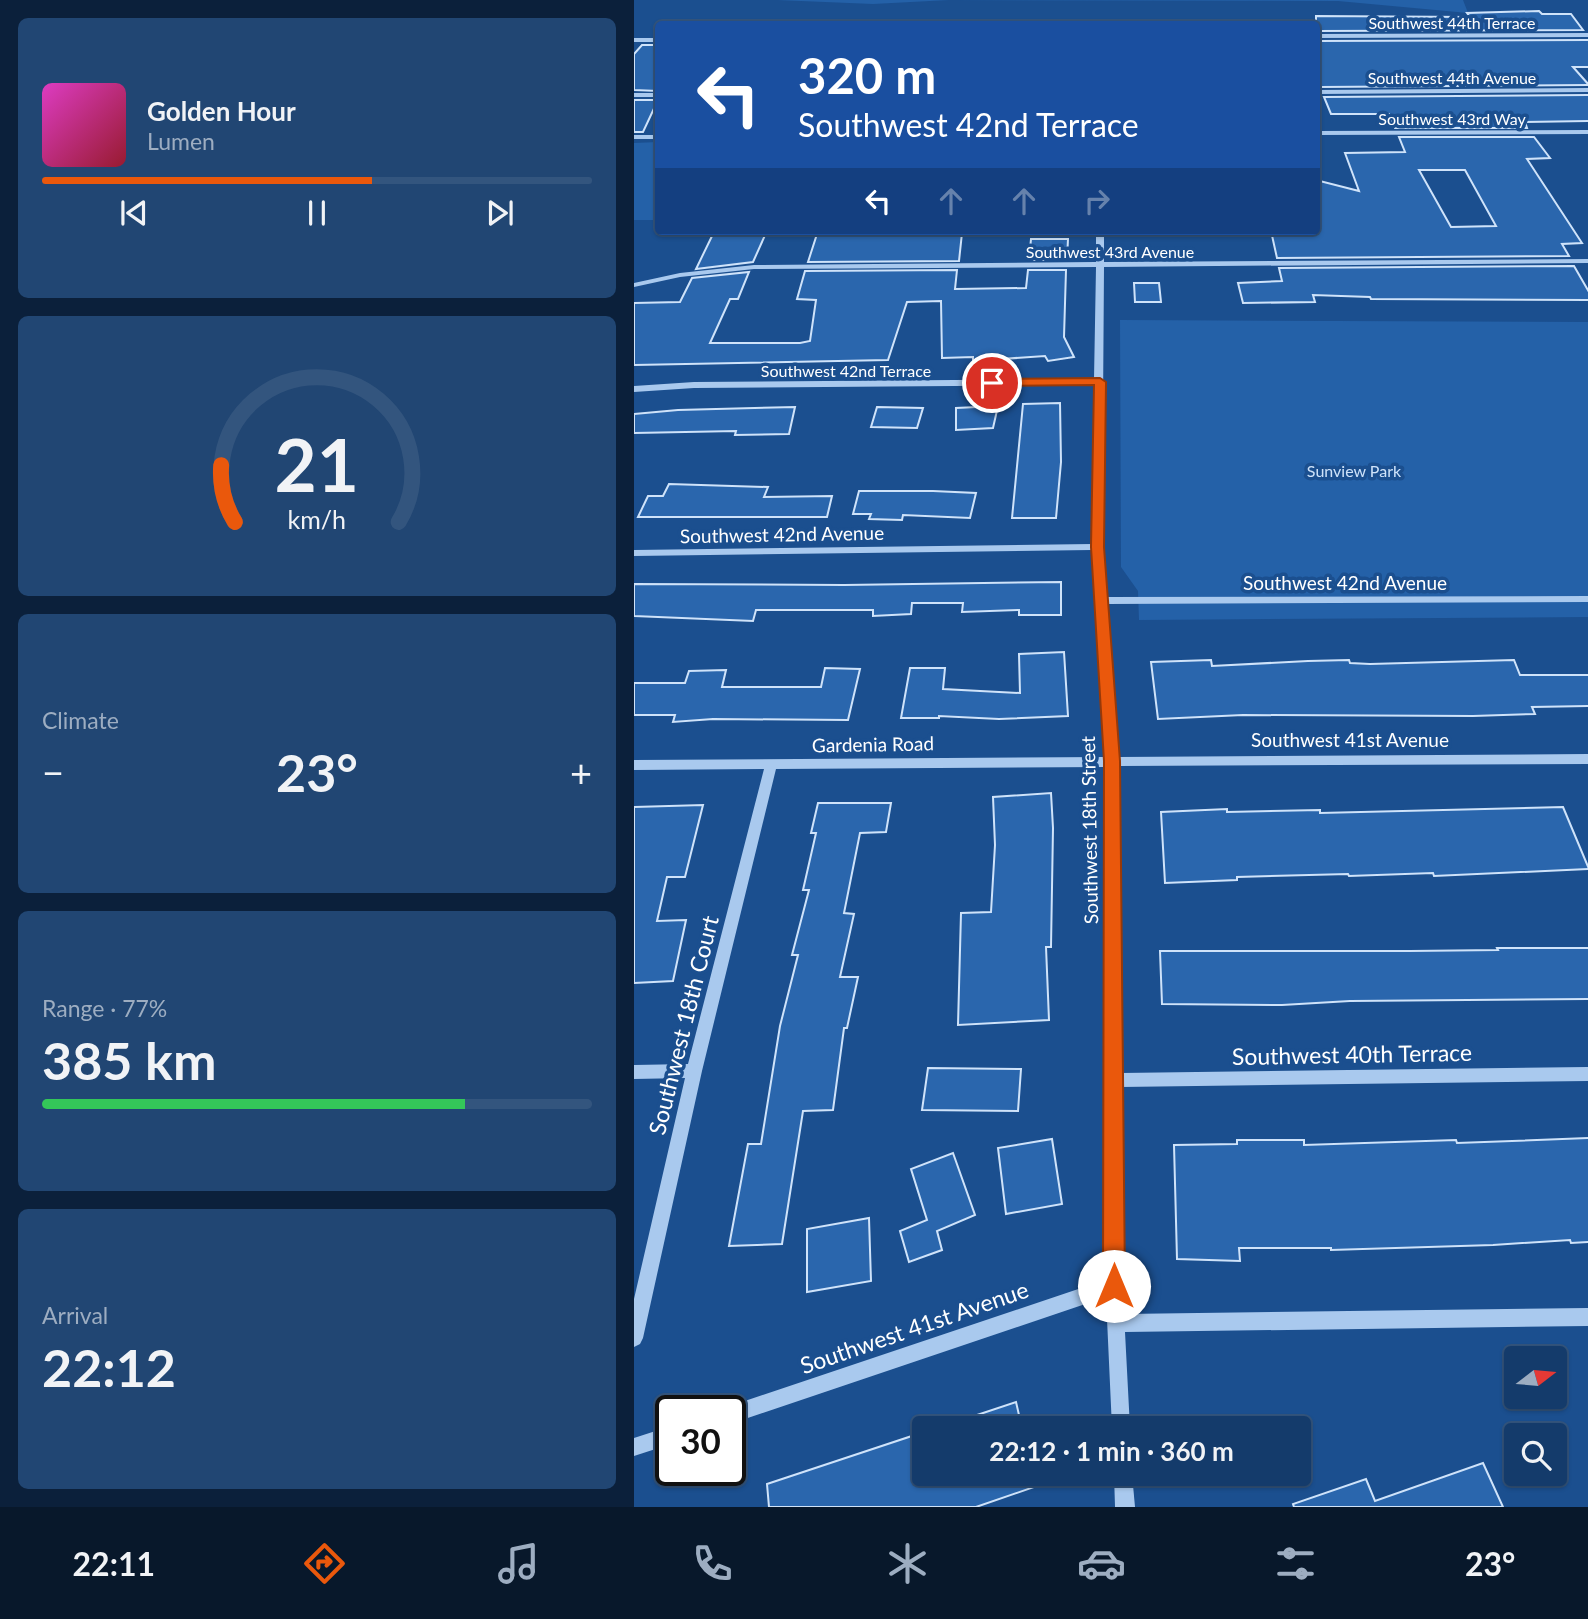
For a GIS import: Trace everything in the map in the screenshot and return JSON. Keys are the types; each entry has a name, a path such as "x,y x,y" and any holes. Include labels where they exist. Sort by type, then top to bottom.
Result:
{"street":[{"name":"Southwest 44th Terrace","path":"1320,36 1588,35"},
{"path":"634,40 655,40"},
{"name":"Southwest 44th Avenue","path":"1320,92 1588,90"},
{"path":"634,95 655,95"},
{"name":"Southwest 43rd Way","path":"1320,133 1588,132"},
{"path":"634,137 655,137"},
{"name":"Southwest 18th Street","path":"1100,235 1097,547 1112,761 1114,1286 1120,1416"},
{"name":"Southwest 43rd Avenue","path":"634,285 680,275 754,267 1588,261"},
{"name":"Southwest 42nd Terrace","path":"634,388 694,385 1100,382"},
{"name":"Southwest 42nd Avenue","path":"634,553 1097,547"},
{"name":"Southwest 42nd Avenue","path":"1101,600 1588,599"},
{"name":"Southwest 41st Avenue","path":"1112,761 1588,759"},
{"name":"Gardenia Road","path":"634,765 1112,761"},
{"name":"Southwest 18th Court","path":"634,1338 694,1071 771,764"},
{"path":"634,1072 694,1071"},
{"name":"Southwest 40th Terrace","path":"1115,1080 1588,1074"},
{"name":"Southwest 41st Avenue","path":"746,1410 1114,1286"},
{"path":"1116,1323 1588,1317"},
{"path":"634,1447 655,1440"},
{"path":"1124,1486 1125,1507"}],"green space":[{"path":"777,0 949,0 873,4"},
{"path":"949,0 1463,0 1468,13 1338,1"},
{"path":"655,142 655,220 634,220 634,143"},
{"name":"Sunview Park","path":"1120,320 1588,322 1588,617 1139,620 1138,591 1121,567"}],"building":[{"path":"1539,11 1542,14 1571,14 1583,30 1320,31 1320,21 1316,21 1316,16 1470,17 1467,13"},
{"path":"1589,40 1589,67 1573,67 1589,85 1320,87 1320,41"},
{"path":"642,45 655,45 655,91 634,90 634,54"},
{"path":"1589,95 1589,121 1525,122 1527,128 1395,128 1389,114 1331,114 1324,97"},
{"path":"634,100 655,100 655,106 643,132 634,132"},
{"path":"1399,137 1534,137 1550,158 1527,159 1582,243 1562,244 1569,256 1277,258 1272,235 1320,235 1320,181 1359,191 1345,153 1405,152","holes":["1419,170 1465,170 1496,226 1451,227"]},
{"path":"713,235 765,235 753,262 696,269"},
{"path":"817,235 962,235 959,261 808,262"},
{"path":"1031,239 1068,239 1067,260 1029,260"},
{"path":"1574,266 1589,292 1589,300 1371,299 1313,295 1315,302 1243,303 1238,283 1282,281 1279,268"},
{"path":"957,270 955,289 1026,288 1028,270 1066,270 1064,337 1074,357 1048,361 1045,356 973,361 973,357 942,358 941,301 907,302 888,360 634,365 634,303 680,302 692,278 749,272 738,299 730,299 710,343 800,343 810,341 816,300 797,299 805,271"},
{"path":"1134,283 1159,283 1161,302 1135,302"},
{"path":"1060,403 1061,462 1056,518 1012,518 1023,404"},
{"path":"998,406 993,428 956,430 956,408"},
{"path":"795,407 789,434 735,435 736,431 634,433 634,414"},
{"path":"877,407 923,408 917,428 871,427"},
{"path":"669,484 768,487 764,497 832,496 827,517 638,517 648,496 663,496"},
{"path":"859,491 976,493 970,518 903,515 902,520 869,519 871,514 853,514"},
{"path":"1061,582 1061,615 1019,615 1019,610 962,612 963,603 912,603 911,614 873,616 873,610 756,610 753,621 634,616 634,584"},
{"path":"1064,652 1068,716 999,719 939,716 901,718 910,668 945,668 943,689 1020,693 1019,654"},
{"path":"1211,660 1212,666 1349,660 1350,663 1370,664 1514,660 1520,675 1589,675 1589,706 1532,707 1535,714 1473,716 1243,715 1158,719 1151,662"},
{"path":"825,668 860,669 848,720 713,719 673,722 675,715 634,715 634,683 685,683 689,671 726,670 722,687 821,687"},
{"path":"1051,793 1051,947 1046,947 1049,1020 958,1025 961,913 991,912 995,845 993,797"},
{"path":"818,803 891,803 886,832 860,833 844,913 854,914 840,977 858,977 847,1028 844,1028 833,1110 803,1111 782,1244 729,1246 748,1144 761,1144 780,1026 798,955 792,955 809,890 803,890 816,833 811,833"},
{"path":"703,805 685,877 667,877 657,921 686,920 673,981 634,983 634,807"},
{"path":"1563,807 1589,869 1434,876 1433,873 1237,877 1237,880 1165,883 1161,812 1227,809 1227,812 1320,810 1320,813"},
{"path":"1497,948 1589,948 1589,999 1350,1001 1282,1005 1162,1004 1160,951 1498,950"},
{"path":"928,1068 1021,1069 1018,1111 922,1110"},
{"path":"1589,1138 1589,1242 1571,1243 1570,1240 1331,1250 1239,1248 1240,1261 1177,1259 1174,1145 1237,1144 1237,1140 1304,1140 1304,1145"},
{"path":"1052,1139 1062,1204 1006,1214 998,1148"},
{"path":"953,1153 975,1215 937,1231 942,1250 909,1262 900,1231 927,1220 911,1169"},
{"path":"869,1218 871,1281 807,1292 807,1229"},
{"path":"1016,1402 1019,1416 974,1416"},
{"path":"912,1436 912,1486 1037,1486 976,1507 769,1507 767,1484"},
{"path":"1483,1463 1503,1507 1294,1507 1293,1504 1366,1479 1375,1501"}],"route":[{"path":"992,383 1100,382 1097,547 1112,761 1114,1286"}]}
